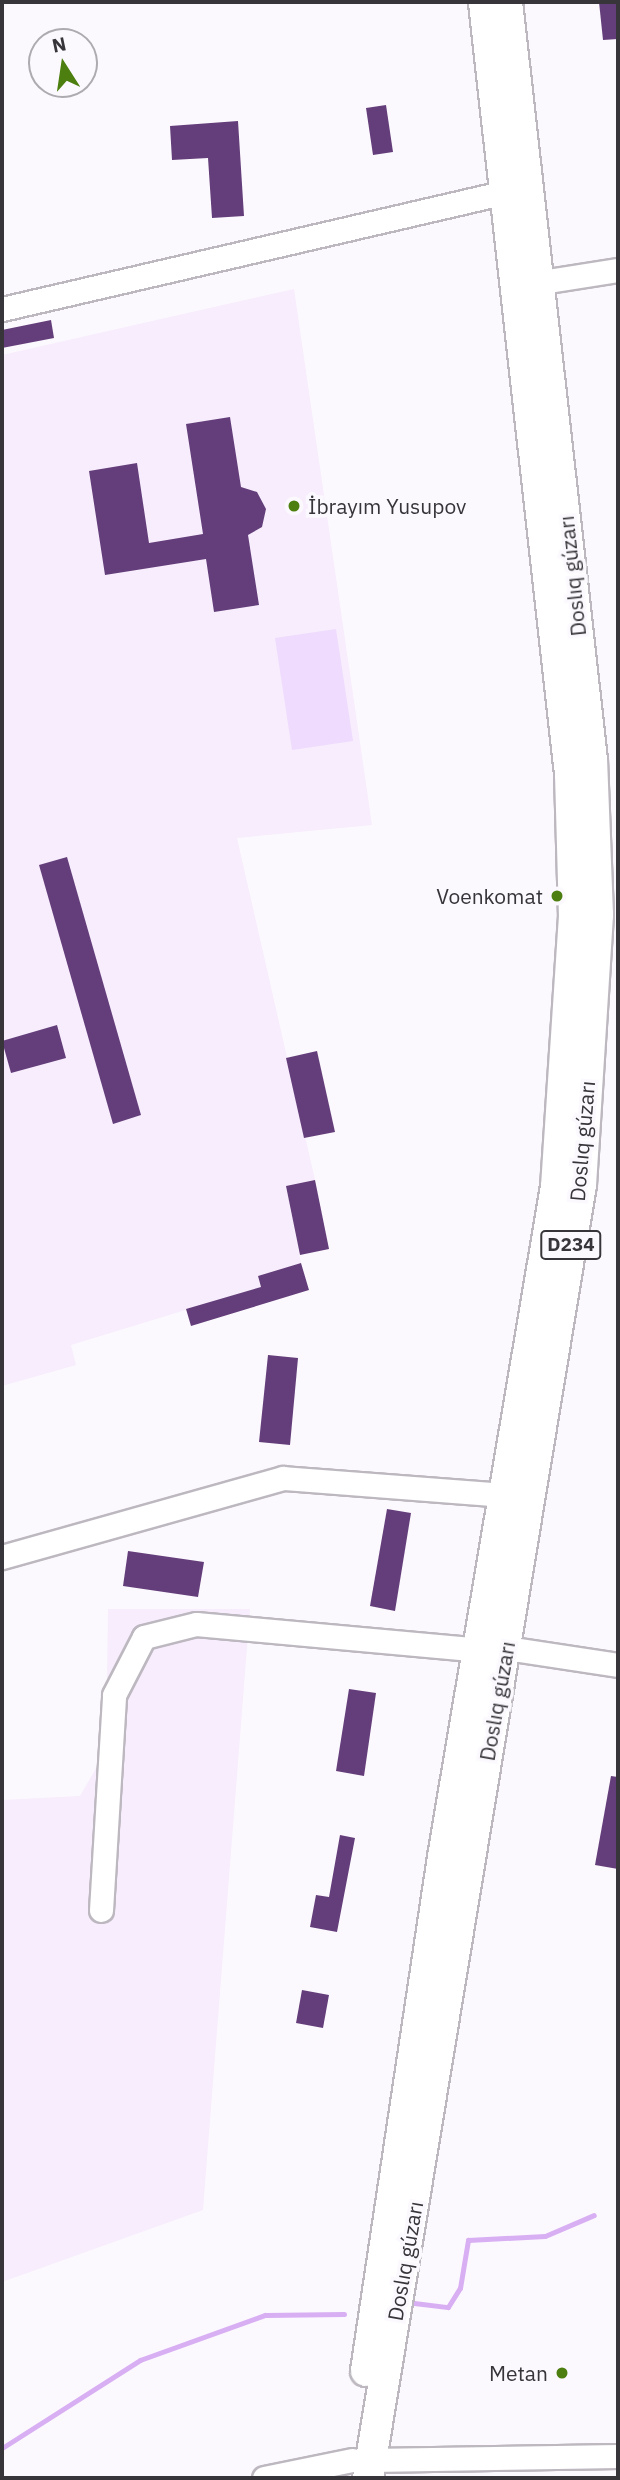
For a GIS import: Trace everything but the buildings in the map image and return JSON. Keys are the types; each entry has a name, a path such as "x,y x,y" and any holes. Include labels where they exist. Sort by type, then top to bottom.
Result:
{"main road":[{"name":"Doslıq gúzarı","path":"494,1649 506,1496 556,1187 574,917 570,774 506,192 497,12"},
{"name":"Doslıq gúzarı","path":"360,2469 455,1859 581,1185 608,918 541,282 497,12"}],"street":[{"path":"2,309 506,192"},
{"path":"541,282 618,270"},
{"path":"2,1557 283,1478 506,1496"},
{"path":"101,1910 114,1695 144,1637 196,1624 494,1649 618,1665"},
{"path":"264,2478 360,2469 618,2456"}],"shaded area":[{"path":"294,289 372,825 237,838 315,1180 286,1186 301,1263 258,1276 261,1287 71,1345 76,1365 2,1386 2,355"},
{"path":"336,629 353,741 292,750 275,638"},
{"path":"108,1609 250,1609 203,2210 2,2282 2,1800 80,1796 106,1751"}],"waterway":[{"path":"414,2303 448,2307 460,2288 468,2240 545,2236 594,2215"},
{"path":"2,2448 140,2360 265,2315 344,2314"}],"place":[{"name":"İbrayım Yusupov","path":"294,506"},
{"name":"Voenkomat","path":"557,896"},
{"name":"Metan","path":"562,2373"}]}
